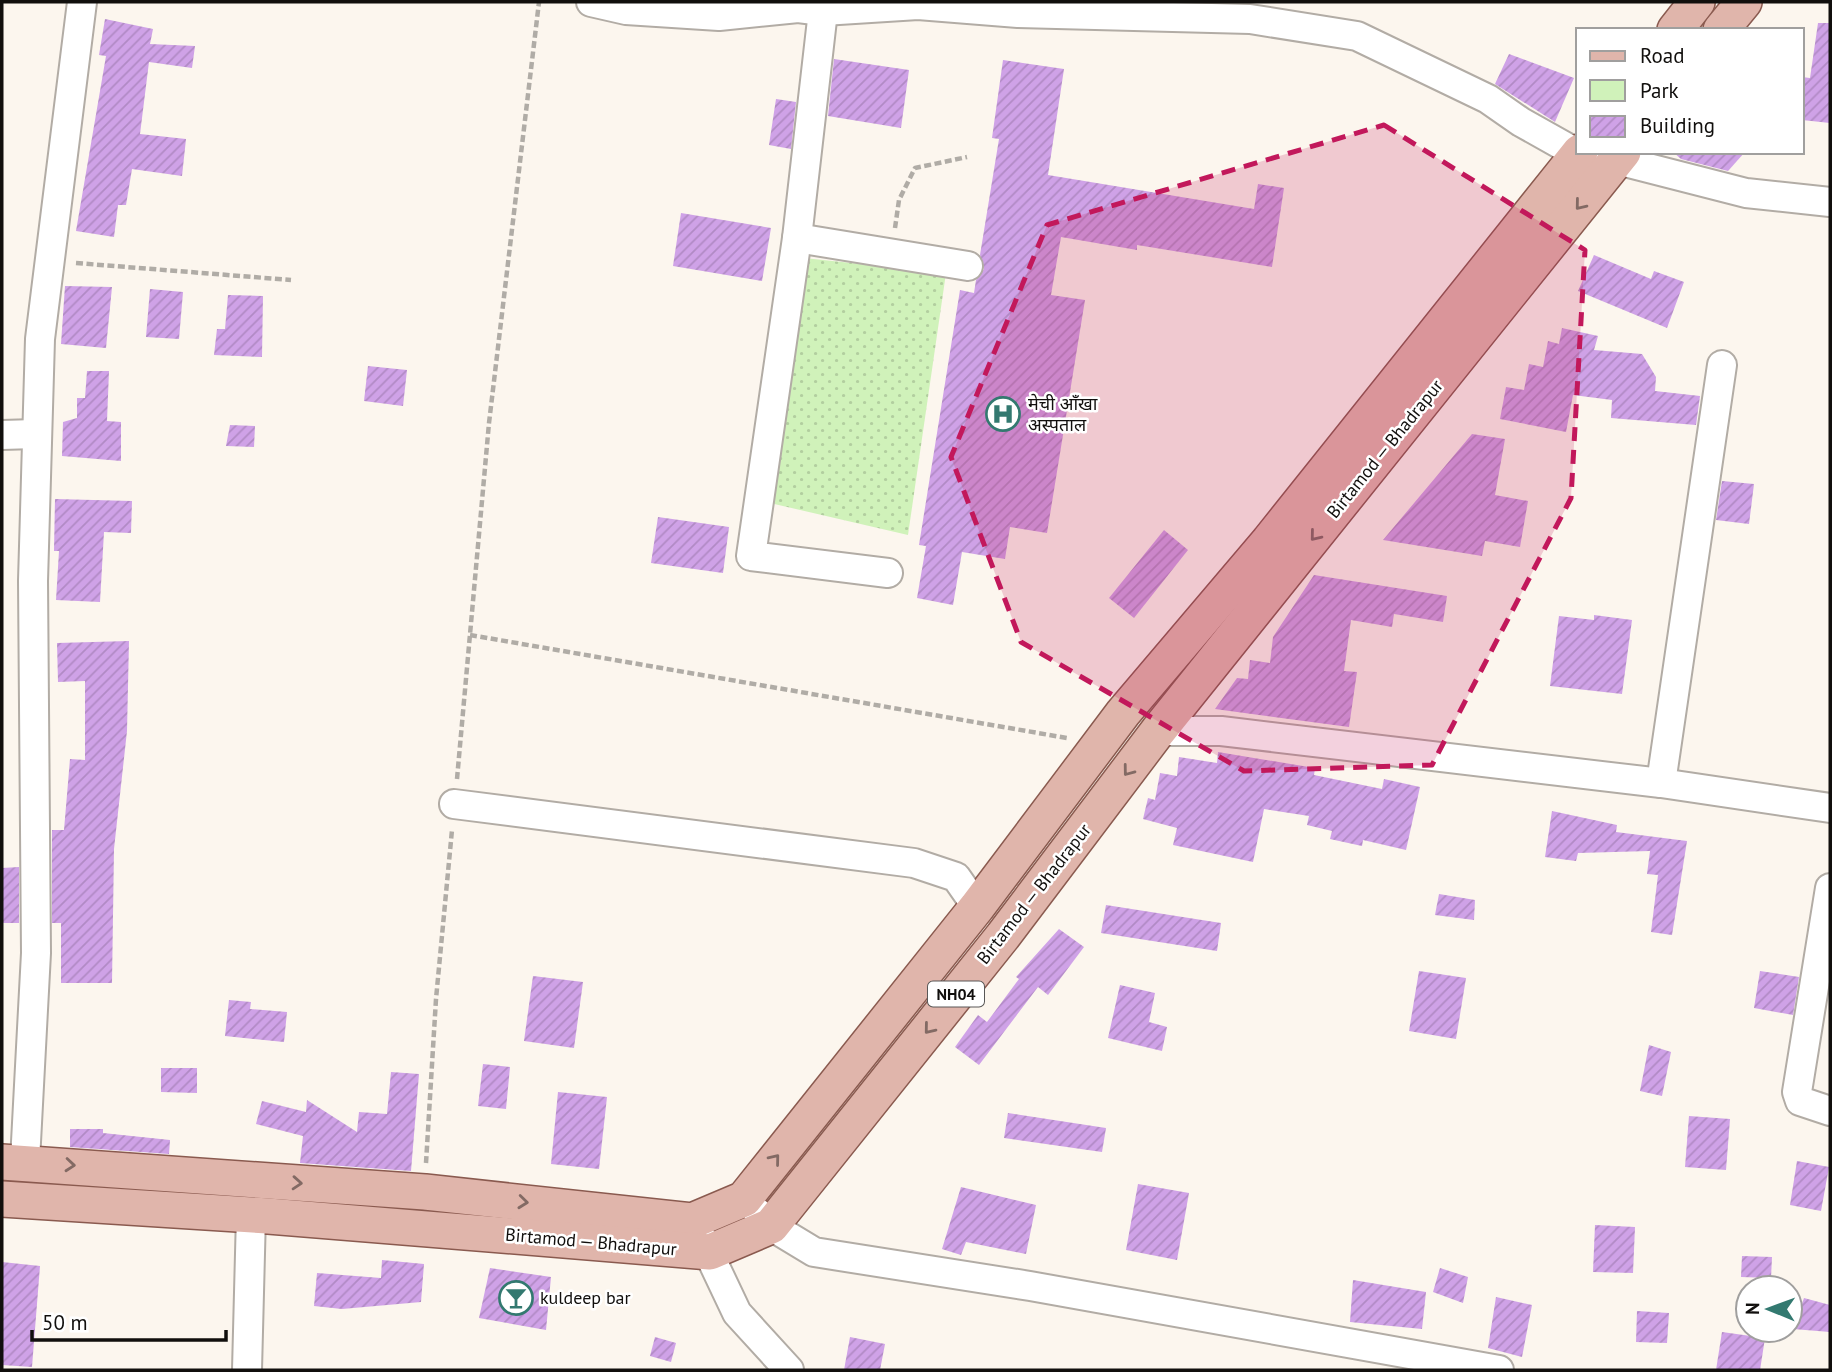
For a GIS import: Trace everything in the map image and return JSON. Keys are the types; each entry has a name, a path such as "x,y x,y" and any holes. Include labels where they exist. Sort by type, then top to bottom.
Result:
{"main road":[{"path":"1677,28 1697,2"},
{"path":"1723,28 1744,2"},
{"name":"Birtamod — Bhadrapur","path":"2,1199 251,1215 710,1252 771,1226 1003,936 1158,732 1280,554 1578,154"},
{"name":"Birtamod — Bhadrapur","path":"13,1162 425,1192 692,1221 744,1199 977,907 1122,713 1280,554 1620,156"}],"street":[{"path":"13,1162 36,953 35,434 40,339 82,2"},
{"path":"591,2 719,16 798,8 823,11 918,5 1018,13 1250,19 1357,36 1488,99 1521,122 1576,151"},
{"path":"823,11 797,238 751,556 888,573"},
{"path":"1593,154 1620,156 1746,193 1830,202"},
{"path":"797,238 968,267"},
{"path":"1661,783 1722,365"},
{"path":"2,435 35,434"},
{"path":"1158,732 1221,731 1661,783 1830,808"},
{"path":"454,804 914,863 956,877 977,907"},
{"path":"1830,888 1797,1092 1800,1101 1808,1106 1830,1111"},
{"path":"744,1199 771,1226 814,1252 1030,1286 1499,1370"},
{"path":"247,1370 251,1215"},
{"path":"692,1221 710,1252 737,1313 789,1370"}],"path":[{"path":"425,1192 436,999 489,423 539,2"},
{"path":"891,254 899,200 915,168 967,157"},
{"path":"51,261 291,280"},
{"path":"470,635 1067,738"}],"highlighted area":[{"path":"1384,125 1585,250 1571,498 1432,765 1244,771 1021,642 951,457 1047,225"}],"green space":[{"path":"804,258 946,273 908,535 770,503"}],"building":[{"path":"105,19 153,29 150,44 195,46 192,68 149,62 140,134 186,139 182,176 132,169 126,205 118,205 114,237 76,231 106,56 99,55"},
{"path":"1818,23 1830,23 1830,123 1804,120 1804,77 1810,78"},
{"path":"1509,54 1574,78 1555,122 1495,84"},
{"path":"834,59 909,70 901,128 828,116"},
{"name":"मेची आँखा अस्पताल","path":"1003,60 1064,69 1048,175 1254,209 1258,184 1284,188 1272,267 1137,245 1137,250 1061,237 1051,295 1085,300 1047,533 1010,527 1005,559 962,552 953,605 917,598 926,546 919,545 960,290 974,293 976,280 984,269 980,255 999,139 992,138"},
{"path":"776,99 796,102 791,149 769,145"},
{"path":"1675,154 1743,154 1728,171 1681,159"},
{"path":"681,213 771,228 762,281 673,266"},
{"path":"1594,255 1651,279 1654,271 1684,282 1667,328 1578,291"},
{"path":"65,286 112,287 106,348 61,344"},
{"path":"150,289 183,292 179,339 146,337"},
{"path":"228,295 263,296 262,357 214,355 217,329 225,329"},
{"path":"1562,328 1598,336 1594,350 1642,354 1656,377 1655,391 1700,396 1696,425 1611,418 1612,400 1573,395 1566,432 1500,419 1506,387 1524,390 1529,364 1543,367 1548,341 1559,344"},
{"path":"368,366 407,370 403,406 364,401"},
{"path":"87,371 109,371 107,421 121,422 121,461 62,456 63,422 77,418 77,398 85,398"},
{"path":"230,425 255,426 254,447 226,446"},
{"path":"1472,434 1505,439 1495,495 1528,501 1520,547 1485,541 1482,556 1383,540"},
{"path":"1722,481 1754,484 1749,524 1716,520"},
{"path":"55,499 132,501 131,533 104,532 100,602 56,600 59,551 54,551"},
{"path":"658,517 729,527 723,573 651,563"},
{"path":"1164,530 1188,550 1134,618 1109,598"},
{"path":"1314,575 1447,596 1443,622 1394,614 1392,627 1351,620 1344,671 1357,672 1349,727 1215,709 1237,678 1248,679 1250,660 1270,663 1273,637"},
{"path":"1594,615 1632,620 1622,694 1550,686 1559,616 1594,620"},
{"path":"129,641 127,731 114,849 112,983 61,983 61,923 52,923 52,830 64,830 70,759 85,760 85,681 58,682 57,643"},
{"path":"1218,752 1315,768 1314,775 1382,789 1384,779 1420,787 1406,850 1363,840 1362,846 1330,839 1332,831 1307,825 1309,816 1264,809 1253,862 1173,845 1177,828 1143,819 1148,798 1155,800 1160,773 1177,776 1179,757 1217,763"},
{"path":"1552,811 1617,825 1616,832 1687,841 1672,935 1651,932 1658,875 1647,874 1650,851 1578,853 1576,861 1545,857"},
{"path":"19,867 19,923 2,923 2,868"},
{"path":"1439,894 1475,900 1474,920 1435,915"},
{"path":"1106,905 1221,923 1217,951 1101,933"},
{"path":"1059,929 1084,947 1048,995 1038,987 979,1065 955,1047 978,1015 987,1022 1019,979 1016,977"},
{"path":"1419,971 1466,978 1456,1039 1409,1031"},
{"path":"1760,971 1799,977 1793,1015 1754,1008"},
{"path":"533,976 583,982 574,1048 524,1041"},
{"path":"1120,985 1155,993 1149,1022 1167,1027 1162,1051 1108,1038"},
{"path":"229,1000 251,1002 250,1009 287,1012 284,1042 225,1036"},
{"path":"1649,1045 1671,1052 1662,1096 1640,1091"},
{"path":"483,1064 510,1067 506,1109 478,1106"},
{"path":"161,1068 197,1068 197,1093 161,1092"},
{"path":"391,1072 419,1074 411,1171 300,1163 303,1136 256,1124 262,1101 306,1112 307,1100 357,1132 359,1112 387,1114"},
{"path":"558,1092 607,1097 599,1169 551,1164"},
{"path":"1008,1113 1106,1128 1102,1152 1004,1138"},
{"path":"1689,1116 1730,1119 1726,1170 1685,1167"},
{"path":"70,1129 103,1129 103,1133 170,1140 169,1154 70,1147"},
{"path":"1797,1161 1829,1167 1821,1211 1790,1205"},
{"path":"1138,1184 1189,1193 1177,1260 1126,1250"},
{"path":"961,1187 1036,1205 1026,1254 966,1242 961,1255 942,1249"},
{"path":"1595,1225 1635,1227 1633,1273 1593,1272"},
{"path":"1742,1256 1772,1257 1771,1274 1741,1274"},
{"path":"382,1260 424,1264 421,1302 342,1309 314,1306 317,1273 381,1278"},
{"path":"2,1262 40,1266 32,1367 2,1365"},
{"name":"kuldeep bar","path":"490,1268 551,1277 546,1330 479,1318"},
{"path":"1440,1268 1468,1277 1463,1303 1433,1292"},
{"path":"1353,1280 1426,1292 1422,1329 1350,1322"},
{"path":"1496,1297 1532,1305 1522,1357 1488,1348"},
{"path":"1804,1298 1830,1305 1830,1332 1804,1330"},
{"path":"1637,1311 1669,1313 1667,1343 1636,1342"},
{"path":"1722,1332 1734,1334 1734,1344 1764,1344 1760,1370 1716,1370"},
{"path":"655,1337 676,1343 671,1362 650,1356"},
{"path":"850,1337 885,1344 880,1370 844,1370"}],"place":[{"name":"मेची आँखा अस्पताल","path":"1003,414"},
{"name":"kuldeep bar","path":"516,1298"}]}
